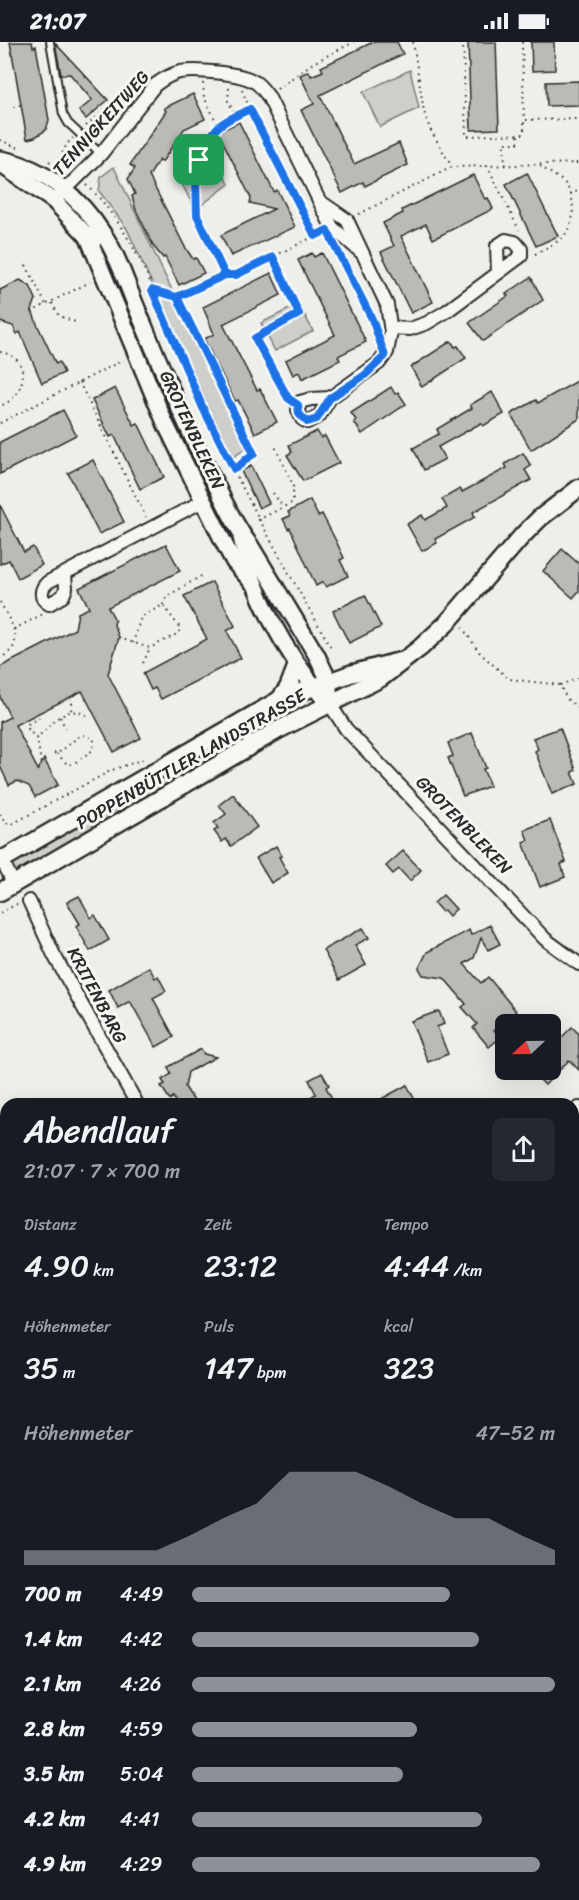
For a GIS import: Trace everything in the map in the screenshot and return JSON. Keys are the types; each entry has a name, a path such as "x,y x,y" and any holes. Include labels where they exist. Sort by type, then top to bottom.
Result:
{"main road":[{"name":"POPPENBÜTTLER LANDSTRASSE","path":"6,889 278,730 381,678 420,648 454,615 540,518 579,488"},
{"name":"POPPENBÜTTLER LANDSTRASSE","path":"1,859 279,700 376,665 401,661"},
{"path":"279,700 288,688 297,665"}],"street":[{"name":"TENNIGKEITWEG","path":"60,196 100,154 155,85 171,75 181,72 203,72 255,82 268,96 321,201 348,219 387,305 392,328 385,356"},
{"path":"0,159 30,167 60,196"},
{"path":"0,164 60,196"},
{"name":"GROTENBLEKEN","path":"60,196 87,235 127,284"},
{"name":"GROTENBLEKEN","path":"60,196 105,236 181,415 240,532 317,656 321,683 329,703 351,735 537,930 579,964"},
{"name":"GROTENBLEKEN","path":"87,235 165,423 234,562 252,582 297,665 321,683"},
{"path":"392,328 410,329 427,323 498,273 521,256 521,249 515,242 506,240 497,246 498,273"},
{"path":"330,398 305,399 298,405 302,418 309,422 319,416 330,398 365,375 385,356"},
{"path":"65,574 66,588 63,596 50,604 44,601 41,594 42,587 65,574 203,501"},
{"name":"GROTENBLEKEN","path":"240,532 252,582"},
{"path":"1,859 6,889"},
{"name":"KRITENBARG","path":"29,902 65,976 134,1098"}],"lane":[{"path":"50,42 63,114 78,133 100,154"}],"path":[{"path":"268,96 313,63 354,42"},
{"path":"413,42 424,112 430,129 452,167"},
{"path":"463,42 466,136 524,134 522,42"},
{"path":"203,72 204,97 218,125"},
{"path":"57,164 67,144 78,133 143,78 151,74 171,75"},
{"path":"233,76 315,236"},
{"path":"233,76 228,101 236,116"},
{"path":"13,107 21,105"},
{"path":"225,275 197,215 196,182 199,160 212,132 218,125 250,109"},
{"path":"524,120 579,118"},
{"path":"505,165 504,143 518,143 518,134"},
{"path":"352,217 452,167 579,163"},
{"path":"487,165 519,230 515,242"},
{"path":"521,256 528,257 561,241 568,233 573,216 571,194 564,182 540,166"},
{"path":"86,184 122,227 137,254 203,408 258,520 332,649"},
{"path":"571,194 579,191"},
{"path":"152,290 177,297 225,275 236,275 327,230"},
{"path":"332,240 372,319 385,356"},
{"path":"273,257 299,314 255,338 288,398 298,405"},
{"path":"26,266 46,305"},
{"path":"31,312 90,282"},
{"path":"177,297 254,454 247,458 243,465 234,469"},
{"path":"51,302 59,316 78,323"},
{"path":"0,352 8,353 19,362 24,376 19,391 0,406"},
{"path":"0,423 135,355"},
{"path":"79,382 145,514"},
{"path":"258,520 293,502 293,485 274,444"},
{"path":"115,454 121,451"},
{"path":"128,480 134,476"},
{"path":"273,493 283,507"},
{"path":"133,643 141,617 163,604 166,597 201,576"},
{"path":"0,602 14,629 15,646 12,652 0,658"},
{"path":"14,629 41,617 50,604"},
{"path":"143,663 150,648 179,633 177,622 163,604"},
{"path":"454,615 480,653 509,679 560,685 579,678"},
{"path":"119,638 150,648"},
{"path":"560,685 567,699 579,710"},
{"path":"70,697 71,711"},
{"path":"37,738 60,717 71,711 89,717"},
{"path":"38,713 40,717 27,727 37,738 41,763"},
{"path":"60,717 66,729"},
{"path":"84,735 94,739 93,750 74,764 67,764 56,754 78,737 84,735"},
{"path":"1,817 5,822 12,824 112,770 153,755"},
{"path":"0,913 14,905"}],"shaded area":[{"path":"410,70 419,108 380,127 363,92"},
{"path":"212,151 229,184 195,210 178,176 183,165"},
{"path":"114,167 246,448 232,458 127,229 99,191 101,177"},
{"path":"103,260 119,286 173,418 233,541 231,544 193,470"},
{"path":"299,304 313,331 275,351 261,323"},
{"path":"296,700 300,701 300,705 240,739 198,768 18,873 10,870 11,864"}],"building":[{"path":"10,42 32,42 33,47 36,46 49,120 46,130 27,139"},
{"path":"373,42 397,42 403,54 320,95 354,164 399,143 408,165 365,186 363,182 342,193 301,110 314,104 300,75 309,71 311,76 323,71 321,67"},
{"path":"468,42 496,42 499,129 471,130"},
{"path":"531,42 554,42 555,70 532,71"},
{"path":"55,43 108,100 86,119 79,111 92,100 70,74 61,75"},
{"path":"579,81 579,105 547,106 546,82"},
{"path":"193,94 205,119 184,129 162,162 159,160 149,176 185,247 193,259 196,258 204,273 179,285 165,257 163,258 154,247 136,210 132,196 135,194 128,179 135,168 130,165 166,111 164,108"},
{"path":"239,122 274,192 277,190 295,227 231,256 221,235 274,209 250,203 251,198 218,132"},
{"path":"527,173 558,236 536,246 506,184"},
{"path":"473,175 485,199 488,198 493,209 433,239 426,224 401,236 433,302 411,313 381,252 394,246 383,223 403,213 402,210"},
{"path":"312,253 314,257 322,253 366,342 338,356 340,360 302,379 299,372 293,375 286,360 335,335 298,260"},
{"path":"271,273 281,295 223,324 257,390 260,389 277,422 255,433 238,400 235,401 204,339 214,334 203,307"},
{"path":"531,277 543,300 483,341 469,323"},
{"path":"20,280 30,286 36,299 32,310 37,324 56,364 59,362 64,373 42,383 20,332 17,334 13,326 0,322 0,290"},
{"path":"451,341 455,347 458,346 466,358 422,387 411,367"},
{"path":"579,380 579,419 531,450 511,414 536,400 538,403"},
{"path":"391,387 395,394 398,392 406,404 362,434 351,413"},
{"path":"115,388 134,425 138,423 164,477 140,489 114,435 110,437 92,400"},
{"path":"492,392 504,414 483,426 481,423 438,447 445,459 424,470 413,448 439,434 437,429 472,408 470,405"},
{"path":"63,410 76,435 0,474 0,442"},
{"path":"317,431 321,438 325,436 339,463 303,481 287,455 292,452 289,445"},
{"path":"523,453 531,466 525,470 531,480 473,512 475,517 435,539 437,543 422,551 407,524 422,515 425,520 447,508 442,499 460,489 462,492 507,468 505,464"},
{"path":"93,460 124,522 99,534 68,473"},
{"path":"251,466 269,503 259,508 241,471"},
{"path":"310,500 318,516 322,514 335,539 344,558 340,560 348,576 326,587 323,582 316,586 290,528 288,529 283,519 290,516 288,512"},
{"path":"0,505 24,552 33,547 42,565 18,578 9,560 0,564"},
{"path":"166,544 180,571 108,607 115,620 114,625 119,637 108,674 141,738 114,752 82,691 15,725 38,770 44,759 58,785 35,797 29,786 17,781 9,785 0,766 0,722 10,717 0,697 0,667 75,629 78,613 89,608 79,588"},
{"path":"562,549 579,564 579,591 573,598 543,571"},
{"path":"212,582 235,626 227,631 241,658 161,699 155,688 151,690 143,673 207,639 184,596"},
{"path":"365,595 381,627 349,643 333,611"},
{"path":"560,728 576,770 572,772 577,784 552,794 535,751 538,749 533,738"},
{"path":"472,733 486,768 483,769 490,786 463,796 448,758 453,756 448,743"},
{"path":"233,794 257,827 231,846 226,839 222,842 214,831 218,828 214,823 226,814 219,805"},
{"path":"550,820 566,862 561,864 565,877 540,887 523,842 528,840 524,830"},
{"path":"276,846 288,873 271,883 256,858"},
{"path":"403,851 421,870 410,881 399,869 393,874 386,866"},
{"path":"443,895 456,909 449,916 434,903"},
{"path":"79,896 91,918 95,915 109,940 90,951 76,926 80,924 67,902"},
{"path":"490,925 500,944 488,950 481,938 474,958 464,964 481,983 488,977 516,1011 513,1014 495,1014 495,1042 489,1047 473,1028 477,1024 462,1007 466,1004 444,978 423,975 419,968 427,952 469,930 471,935"},
{"path":"363,928 369,938 355,945 366,965 339,980 323,950"},
{"path":"149,967 155,978 158,976 166,991 153,998 174,1037 156,1047 130,1001 118,1008 109,990"},
{"path":"439,1011 444,1024 437,1027 448,1054 428,1062 411,1021"},
{"path":"572,1027 579,1034 579,1070 569,1060 561,1068 561,1038"},
{"path":"201,1049 204,1054 216,1057 188,1072 185,1087 192,1098 169,1098 161,1086 165,1084 162,1080 171,1074 168,1067"},
{"path":"322,1073 329,1085 326,1087 332,1098 309,1098 316,1094 309,1080"},
{"path":"540,1080 550,1080 545,1085"},
{"path":"407,1085 414,1098 383,1098"}],"route":[{"path":"199,160 196,182 197,215 225,275 177,297 152,290 203,408 234,469 243,465 247,458 254,454 177,297 225,275 236,275 273,257 299,314 255,338 288,398 298,405 299,414 307,422 317,419 330,398 365,375 385,356 372,319 327,230 315,236 250,109 218,125 212,132 199,160"}]}
